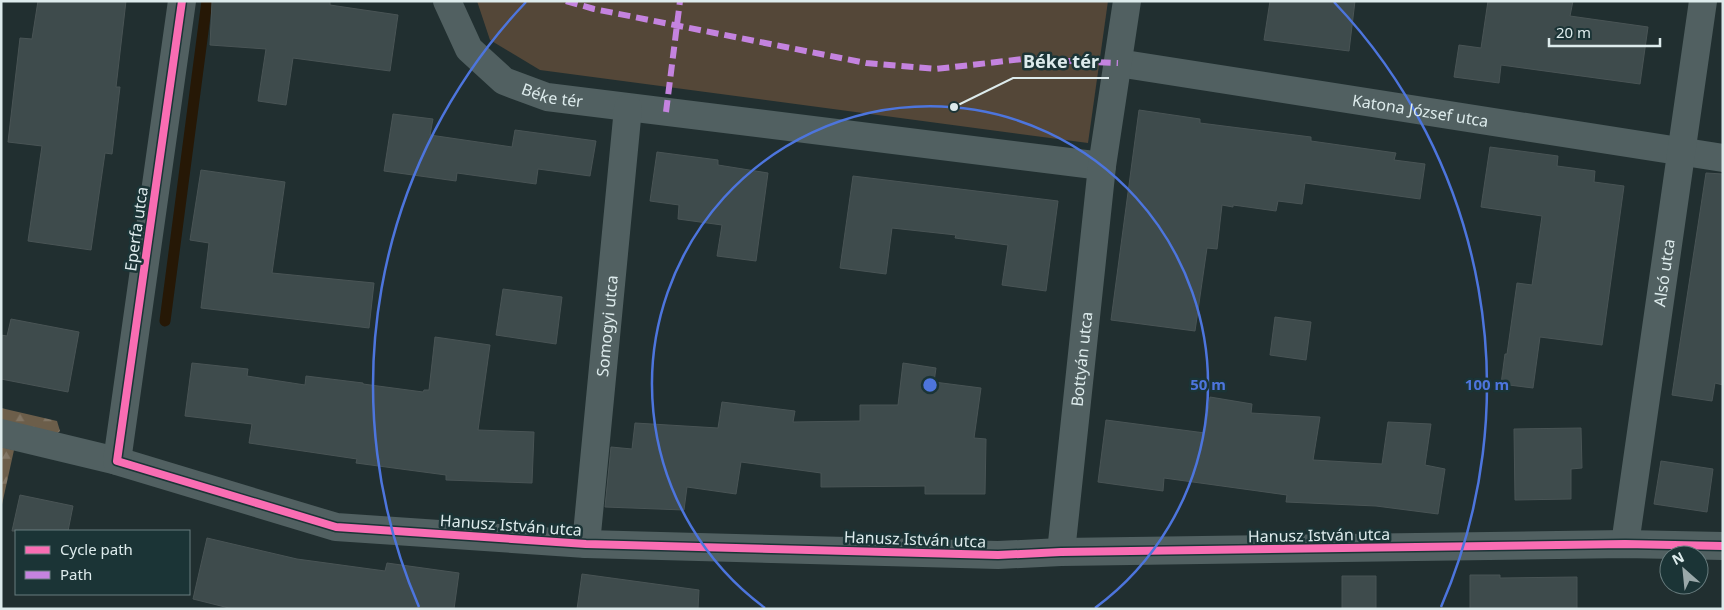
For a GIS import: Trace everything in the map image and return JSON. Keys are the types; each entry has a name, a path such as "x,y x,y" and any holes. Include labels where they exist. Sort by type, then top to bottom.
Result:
{"street":[{"name":"Eperfa utca","path":"117,461 182,1"},
{"name":"Béke tér","path":"447,1 469,50 504,81 547,97 1102,166"},
{"path":"1102,166 1128,1"},
{"name":"Alsó utca","path":"1625,544 1703,1"},
{"name":"Katona József utca","path":"1118,63 1681,153 1723,158"},
{"name":"Somogyi utca","path":"586,544 628,108"},
{"name":"Bottyán utca","path":"1061,552 1102,166"},
{"name":"Hanusz István utca","path":"1,433 117,461 336,527 586,544 998,555 1061,552 1625,544 1723,546"}],"green space":[{"path":"1,408 57,421 60,431 53,437 1,425"},
{"path":"1,447 14,450 1,509"}],"shaded area":[{"path":"477,1 1108,1 1088,143 540,70 490,40"}],"building":[{"path":"38,1 126,1 116,87 120,87 112,154 105,153 91,250 28,241 42,146 8,142 20,38 32,39"},
{"path":"212,1 330,1 330,5 398,15 390,71 293,58 286,105 258,101 266,49 210,45"},
{"path":"1270,1 1355,1 1349,51 1264,40"},
{"path":"1488,1 1573,1 1570,16 1648,27 1640,84 1501,65 1499,83 1454,77 1459,45 1481,48"},
{"path":"1139,110 1200,119 1200,123 1311,137 1311,141 1396,153 1394,160 1425,164 1420,199 1305,183 1302,204 1278,201 1276,211 1222,205 1217,249 1207,248 1195,331 1111,320"},
{"path":"393,114 433,119 430,135 512,147 515,130 596,141 590,176 538,169 536,184 457,173 456,181 384,171"},
{"path":"1490,147 1558,156 1557,166 1595,171 1594,182 1624,186 1602,345 1540,337 1533,388 1501,384 1517,283 1532,285 1542,216 1481,207"},
{"path":"657,152 718,160 718,165 768,173 756,261 717,256 722,225 678,219 679,205 650,201"},
{"path":"201,170 285,182 272,273 374,283 369,328 201,308 209,243 190,240"},
{"path":"1706,173 1723,174 1723,385 1715,383 1712,401 1672,395"},
{"path":"853,176 1058,201 1046,291 1002,285 1008,245 955,238 956,235 892,228 886,274 840,268"},
{"path":"503,289 562,297 556,344 496,335"},
{"path":"1275,317 1311,322 1306,360 1270,355"},
{"path":"11,319 79,332 68,392 1,379 1,335 7,336"},
{"path":"435,337 490,345 478,430 534,432 532,483 446,480 446,475 356,463 357,459 249,443 252,424 185,416 192,363 248,369 247,376 305,385 306,376 423,392 424,390 429,390"},
{"path":"903,363 936,368 934,382 981,388 974,438 986,439 985,494 925,494 925,486 821,487 821,473 741,462 736,494 687,487 684,510 605,507 611,447 632,449 635,423 718,428 722,402 795,411 793,422 860,421 860,405 898,405"},
{"path":"1210,397 1252,404 1251,413 1320,417 1313,460 1382,464 1388,422 1431,424 1425,465 1445,469 1438,514 1376,506 1286,502 1287,495 1164,478 1163,491 1098,482 1106,420 1205,433"},
{"path":"1581,428 1582,468 1571,469 1571,499 1515,500 1514,429"},
{"path":"1661,461 1713,469 1707,512 1654,504"},
{"path":"20,495 73,506 68,530 12,531"},
{"path":"207,538 297,559 385,571 387,563 459,573 454,609 233,609 193,599"},
{"path":"582,574 699,590 698,609 577,609"},
{"path":"1470,575 1500,575 1500,578 1577,577 1577,609 1470,609"},
{"path":"1342,576 1376,576 1376,609 1342,609"}],"waterway":[{"path":"165,321 207,1"}],"marked path":[{"path":"566,1 594,9 866,63 936,69 1023,59 1118,63"},
{"path":"666,112 680,1"}],"cycle path":[{"path":"182,1 117,461 336,527 586,544 998,555 1061,552 1625,544 1723,546"}],"place":[{"name":"Béke tér","path":"954,107"}]}
